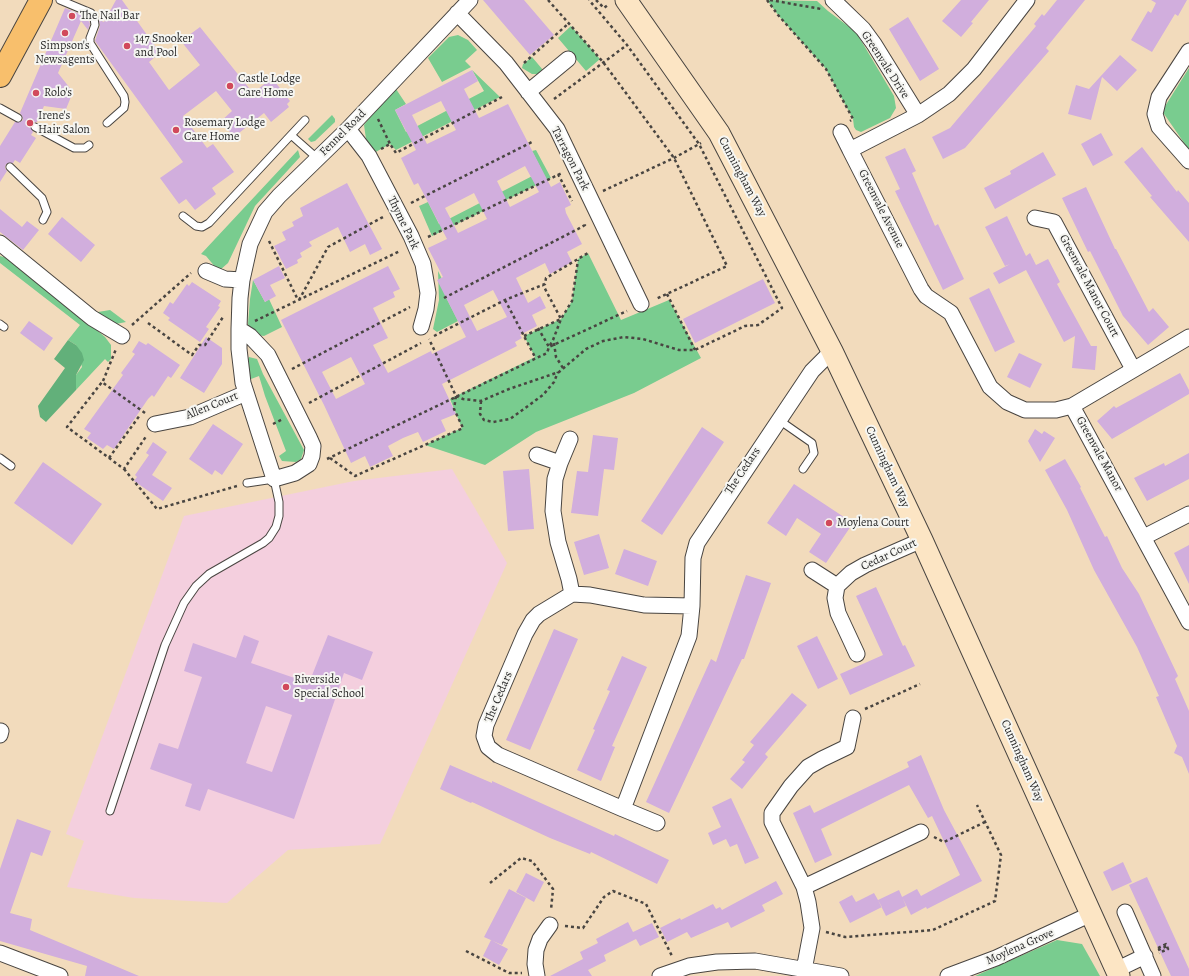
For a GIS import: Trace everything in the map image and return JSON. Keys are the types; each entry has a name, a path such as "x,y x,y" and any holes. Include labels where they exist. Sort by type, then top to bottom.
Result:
{"main road":[{"path":"0,76 41,0"}],"street":[{"name":"Fennel Road","path":"274,479 246,393 241,370 239,329 242,280 250,244 265,212 279,196 348,129 470,0"},
{"name":"Cunningham Way","path":"626,0 719,133 832,351 922,540 1118,973"},
{"path":"850,150 935,105 962,82 1027,0"},
{"name":"Greenvale Drive","path":"834,1 863,29 918,115"},
{"name":"Tarragon Park","path":"457,13 513,73 557,129 642,304"},
{"path":"1189,51 1159,96 1155,114 1159,126 1189,161"},
{"path":"528,92 568,59"},
{"name":"Thyme Park","path":"348,129 369,156 423,264 427,280 425,333"},
{"name":"Greenvale Avenue","path":"841,132 921,289 926,296 951,313 990,387 1007,402 1025,410 1056,410 1072,406"},
{"name":"Greenvale Manor Court","path":"1035,218 1054,222 1132,369"},
{"path":"0,244 92,318 122,336"},
{"path":"206,271 225,279 242,280"},
{"path":"239,329 260,345 268,355 297,410 312,446 312,456 307,465 295,473 274,479"},
{"name":"Greenvale Manor","path":"1189,337 1132,369 1072,406 1189,622"},
{"name":"The Cedars","path":"623,808 684,651 690,630 693,558 697,543 778,419 812,371 832,351"},
{"name":"Allen Court","path":"152,419 190,417 246,393"},
{"path":"570,439 560,462 555,479 553,511 558,542 572,594 590,595 644,605 692,606"},
{"path":"537,455 560,462"},
{"path":"1144,537 1189,514"},
{"name":"Cedar Court","path":"837,586 851,573 865,565 922,540"},
{"path":"812,570 837,586 835,598 838,613 857,654"},
{"name":"The Cedars","path":"572,594 532,620 486,726 485,740 490,749 498,755 657,823"},
{"path":"804,970 812,928 808,902 804,887 772,822 772,813 791,786 808,767 847,747 853,718"},
{"path":"804,887 921,832"},
{"path":"1125,912 1153,976"},
{"name":"Moylena Grove","path":"948,976 1004,954 1091,914"},
{"path":"537,975 535,964 536,950 540,939 550,925"},
{"path":"0,953 60,976"},
{"path":"1118,973 1145,956"},
{"path":"660,976 689,966 717,962 755,961 841,976"}],"lane":[{"path":"60,0 92,13 95,25 90,38 90,43 124,96 124,108 107,123"},
{"path":"0,108 18,118"},
{"path":"183,216 196,226 202,227 209,222 305,120"},
{"path":"35,127 74,148 85,148 89,145"},
{"path":"291,135 317,158"},
{"path":"10,167 42,198 47,212 43,220"},
{"path":"778,419 812,443 814,453 804,469"},
{"path":"0,458 11,466"},
{"path":"110,811 165,645 180,610 196,586 209,574 263,543 273,533 278,522 279,509 274,479 247,482"}],"path":[{"path":"548,0 603,62 674,158 727,266 548,347"},
{"path":"481,401 480,414 484,420 494,422 510,419 543,395 554,382 562,368 586,349 602,341 624,337 643,339 679,350 695,350 745,326 758,325 782,308 699,144 627,44 589,0"},
{"path":"596,0 604,8 614,0"},
{"path":"769,0 824,9 834,1"},
{"path":"769,0 829,75 853,119 839,127 841,132"},
{"path":"513,73 569,23"},
{"path":"540,107 564,93 627,44"},
{"path":"396,153 502,97"},
{"path":"370,105 390,144"},
{"path":"260,222 298,300 328,247 397,210 532,142"},
{"path":"590,197 674,158 699,144"},
{"path":"558,174 575,206"},
{"path":"279,376 585,225 581,219"},
{"path":"259,432 425,333 545,284 546,278 588,253"},
{"path":"307,465 330,458 535,357 547,353 548,347 553,340 561,319 572,301 578,259"},
{"path":"206,271 192,273 128,328 122,336 102,382 67,427 124,469 157,509 247,482"},
{"path":"543,284 561,319"},
{"path":"667,294 695,350"},
{"path":"505,300 535,357"},
{"path":"148,323 192,355 199,345 205,345 225,315"},
{"path":"524,336 538,328 561,319"},
{"path":"538,328 548,347"},
{"path":"330,458 356,476 462,428 454,409 456,396 425,333"},
{"path":"553,340 556,357 562,368"},
{"path":"456,396 463,399 481,401 509,388 559,372"},
{"path":"102,382 152,419 124,469"},
{"path":"109,458 143,412"},
{"path":"853,718 867,708 920,684"},
{"path":"812,928 845,936 933,930 994,901 1000,855 977,805"},
{"path":"921,832 944,842 985,822"},
{"path":"490,883 521,858 532,861 553,889 550,925 583,928 604,897 613,890 646,904 678,970"},
{"path":"466,951 510,973 537,975"}],"shaded area":[{"name":"Riverside Special School","path":"452,469 507,563 380,844 288,850 227,903 134,898 67,887 84,841 66,834 184,516 354,481"}],"green space":[{"path":"767,0 817,1 856,32 894,96 896,108 890,118 861,132 856,130 853,119 826,69 778,15"},
{"path":"571,26 600,59 586,71 558,38"},
{"path":"458,35 468,40 477,50 465,61 471,67 442,82 428,58 449,37"},
{"path":"532,57 543,70 538,74 532,74 522,68 523,64"},
{"path":"1189,68 1189,150 1162,111"},
{"path":"472,70 500,97 396,150 390,144 374,153 366,139 364,125 396,89 406,104 395,110 406,132 484,91"},
{"path":"332,115 335,122 315,141 311,142 308,139"},
{"path":"298,150 300,157 255,206 228,263 220,270 216,268 206,256 201,254"},
{"path":"536,150 551,178 432,236 419,206 428,202 439,224 542,171 532,151"},
{"path":"588,253 621,320 669,300 701,358 634,393 536,432 485,465 425,445 462,428 450,399 535,357 524,336 561,319 572,301 578,259"},
{"path":"0,256 14,260 105,337 111,345 111,359 108,362 105,359 76,390 76,375 82,367 76,345 68,340 80,325 0,263"},
{"path":"438,271 450,295 446,297 458,321 437,332 433,329 439,300"},
{"path":"253,280 265,302 269,299 282,327 264,336 257,335 252,331 248,324"},
{"path":"110,310 126,322 116,324 92,313"},
{"path":"68,340 76,345 82,353 84,360 76,375 76,390 46,422 40,417 38,406 65,368 54,359"},
{"path":"249,357 257,359 263,374 304,450 301,459 296,462 282,461 279,456 286,451 259,376 251,379 246,363"},
{"path":"1057,940 1082,944 1100,976 975,976"}],"building":[{"path":"116,0 122,0 160,53 149,62 169,90 200,65 181,41 200,27 253,93 272,78 290,101 287,104 289,107 271,122 264,113 234,137 221,121 232,111 216,91 183,116 207,148 213,144 234,172 212,188 216,194 195,210 186,199 179,204 160,178 183,162 95,41 100,26 99,20 104,22"},
{"path":"483,0 524,0 554,35 530,55"},
{"path":"961,0 989,0 961,37 942,21"},
{"path":"1057,0 1085,0 1046,48 1049,51 965,148 943,159 932,137 950,128 1036,26 1034,24 1042,14 1044,16"},
{"path":"1151,0 1187,0 1178,16 1175,14 1152,52 1131,40 1148,11 1151,13 1156,3"},
{"path":"65,8 88,17 90,24 88,30 81,21 58,73 73,92 66,109 44,106 37,122 30,125 33,132 31,135 36,138 20,163 15,160 13,163 6,164 5,168 7,171 0,182 0,146 15,122 20,122 23,120 20,113"},
{"path":"908,17 939,69 920,81 889,29"},
{"path":"1120,55 1137,70 1117,91 1102,77 1091,120 1068,114 1076,85 1089,89"},
{"path":"472,70 478,81 464,89 479,118 508,104 551,187 560,182 571,205 565,208 566,213 582,244 567,252 572,262 550,274 545,263 516,278 528,303 540,296 546,308 532,315 537,326 520,335 522,338 515,342 517,346 442,384 456,414 441,420 446,431 423,442 418,432 403,438 388,446 393,456 370,467 365,456 351,463 324,405 281,320 388,266 400,289 393,292 395,297 373,308 388,338 373,345 388,373 431,351 432,354 466,337 437,280 443,277 428,248 447,239 418,183 414,185 401,158 416,150 395,110","holes":["441,101 456,130 427,144 412,115","525,166 539,192 510,207 497,181","474,193 487,219 458,233 445,208","493,290 507,317 477,331 464,305","351,357 365,384 336,399 322,372"]},
{"path":"1101,133 1113,155 1093,166 1081,144"},
{"path":"1142,147 1177,192 1178,190 1189,203 1189,242 1150,197 1152,196 1124,162"},
{"path":"905,148 916,171 912,173 935,226 938,224 964,279 943,290 895,191 900,189 885,157"},
{"path":"1043,152 1056,175 995,209 984,188 1011,174 1010,171"},
{"path":"347,183 382,249 370,255 365,244 350,252 338,227 309,242 312,246 300,253 302,257 297,260 298,263 286,269 274,246 286,240 282,232 294,226 292,222 303,216 300,208"},
{"path":"1086,187 1115,249 1149,312 1153,308 1169,327 1148,345 1123,316 1090,251 1088,252 1062,198"},
{"path":"0,209 22,227 27,221 39,230 23,250 0,232"},
{"path":"1007,216 1026,256 1030,253 1036,265 1048,259 1060,282 1057,284 1091,346 1097,346 1095,370 1072,368 1075,336 1064,342 1026,270 999,284 993,273 1010,264 1005,266 985,227"},
{"path":"62,217 95,245 81,262 48,234"},
{"path":"279,266 285,278 270,285 276,296 265,302 253,280"},
{"path":"763,279 775,303 695,343 683,319"},
{"path":"192,282 221,301 218,306 220,307 206,327 209,329 200,342 168,320 170,318 163,313 170,302 173,304 187,284 189,286"},
{"path":"989,288 1015,342 995,352 969,298"},
{"path":"29,321 53,338 44,351 20,333"},
{"path":"206,337 222,348 222,364 204,393 180,378"},
{"path":"139,341 146,345 148,343 180,365 171,378 168,376 154,397 152,395 148,399 114,449 107,445 103,449 87,438 91,433 84,429 123,375 121,373 135,354 132,352"},
{"path":"1019,353 1042,364 1030,388 1007,377"},
{"path":"1180,373 1189,390 1189,394 1112,439 1097,421 1114,406 1116,408"},
{"path":"213,424 243,444 222,475 215,470 212,475 189,459"},
{"path":"702,427 724,442 662,535 641,521"},
{"path":"1035,429 1042,434 1044,431 1055,438 1040,462 1028,441"},
{"path":"593,435 618,438 614,470 604,469 598,516 571,513 577,471 588,472"},
{"path":"153,442 167,452 152,475 172,488 163,501 134,481 137,477 135,475 149,455 146,453"},
{"path":"1189,453 1189,479 1147,501 1134,478 1164,463 1165,466"},
{"path":"1065,459 1081,487 1080,488 1105,537 1107,536 1122,568 1139,594 1178,676 1175,679 1189,711 1189,774 1182,757 1174,753 1177,746 1156,697 1159,696 1137,647 1094,570 1067,510 1045,470"},
{"path":"43,462 102,504 72,545 14,503"},
{"path":"529,469 534,529 508,531 503,471"},
{"name":"Moylena Court","path":"794,484 853,523 826,563 809,552 821,534 797,518 786,536 767,523"},
{"path":"599,534 609,568 584,575 574,542"},
{"path":"1189,545 1189,584 1174,553"},
{"path":"624,549 657,561 648,586 615,574"},
{"path":"746,575 771,583 744,659 742,659 669,813 646,802 711,659 716,662"},
{"path":"876,587 903,646 905,645 915,666 850,695 840,674 883,655 856,596"},
{"path":"554,629 578,639 530,750 506,740"},
{"path":"244,635 259,641 251,663 309,683 328,635 373,652 362,680 344,673 294,819 208,789 200,811 185,806 192,784 150,769 159,743 178,749 202,677 184,671 193,643 236,658","holes":["266,706 292,715 272,772 246,763"]},
{"path":"817,636 838,679 818,689 797,646"},
{"path":"622,656 647,667 612,746 615,747 601,781 577,770 595,730 593,729 610,691 607,690"},
{"path":"792,693 807,705 765,754 768,757 742,789 730,779 745,762 742,760 754,745 750,742"},
{"path":"921,755 944,810 982,881 927,909 926,907 911,915 902,897 917,889 921,896 960,875 932,816 928,818 909,785 821,829 832,855 815,863 793,813 810,805 814,813 909,767 907,762"},
{"path":"450,765 492,783 492,781 614,836 615,834 669,860 657,884 591,852 590,854 550,838 440,789"},
{"path":"731,798 759,858 745,864 737,844 730,847 726,839 713,845 708,833 721,827 712,807"},
{"path":"17,819 51,831 42,856 31,852 10,913 32,919 30,930 139,976 85,976 87,966 0,941 0,869"},
{"path":"1123,862 1132,882 1112,891 1103,872"},
{"path":"526,873 544,882 534,902 516,892"},
{"path":"1147,877 1189,969 1189,976 1171,976 1129,885"},
{"path":"776,881 783,894 762,905 765,911 731,928 728,922 691,938 687,932 667,942 660,928 680,918 681,920 713,904 716,909 720,907 722,910"},
{"path":"509,889 526,898 502,945 484,937"},
{"path":"899,890 906,906 886,916 878,900"},
{"path":"874,893 882,907 850,923 839,902 852,895 856,902"},
{"path":"628,922 633,932 652,923 659,937 640,946 636,939 604,955 606,961 588,970 592,976 550,976 583,959 580,952 598,943 596,939"},
{"path":"491,940 508,949 499,965 483,956"}],"place":[{"name":"The Nail Bar","path":"72,16"},
{"name":"Simpson's Newsagents","path":"65,33"},
{"name":"147 Snooker and Pool","path":"127,46"},
{"name":"Castle Lodge Care Home","path":"230,86"},
{"name":"Rolo's","path":"36,93"},
{"name":"Irene's Hair Salon","path":"30,123"},
{"name":"Rosemary Lodge Care Home","path":"176,130"},
{"name":"Moylena Court","path":"829,523"},
{"name":"Riverside Special School","path":"286,687"}]}
